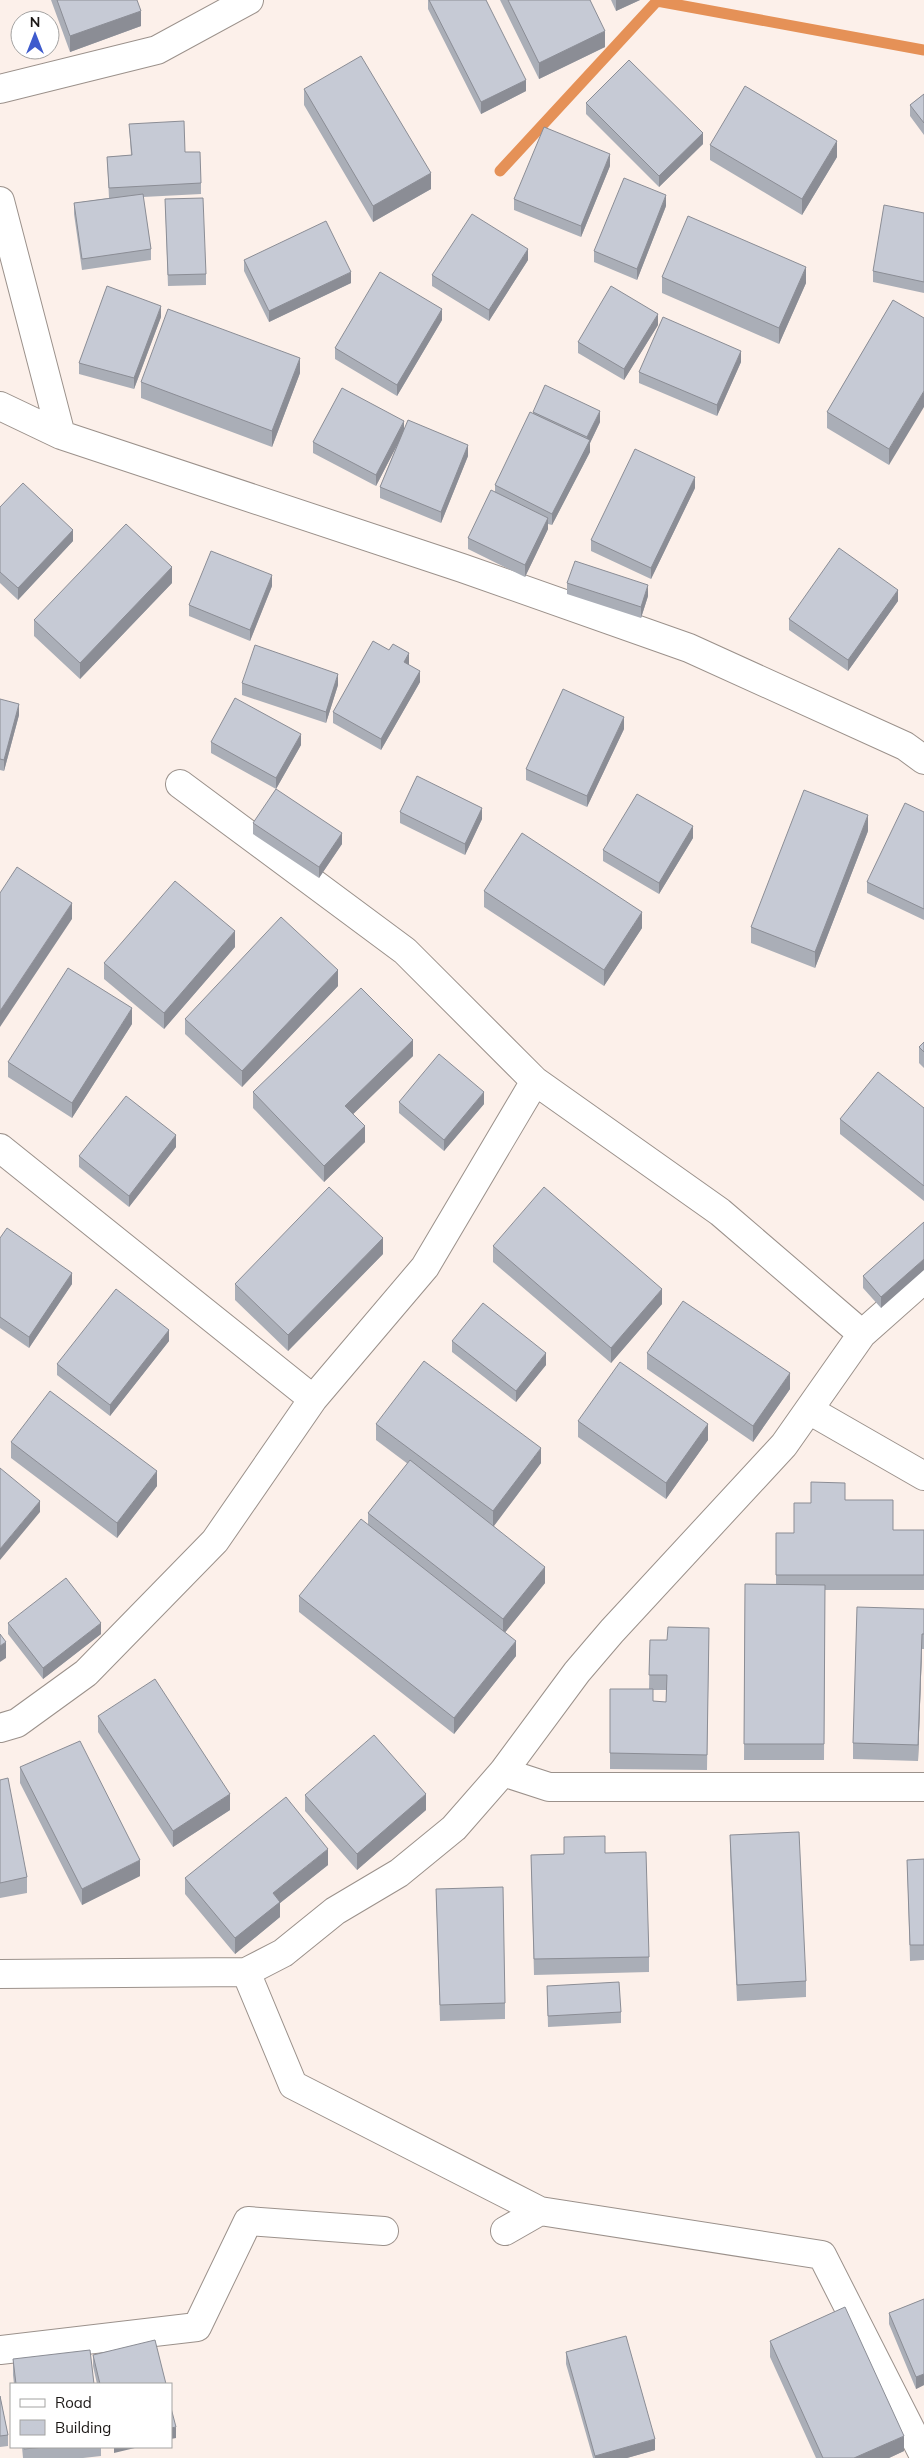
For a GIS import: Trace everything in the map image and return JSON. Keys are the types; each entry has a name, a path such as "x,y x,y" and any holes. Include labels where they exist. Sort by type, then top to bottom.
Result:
{"street":[{"path":"0,89 157,50 250,0"},
{"path":"0,201 61,435"},
{"path":"0,406 61,435 462,568 689,648 905,746 924,760"},
{"path":"180,784 405,951 535,1081 720,1212 862,1334"},
{"path":"0,1728 17,1723 86,1673 215,1541 314,1399 426,1266 535,1081"},
{"path":"0,1148 314,1399"},
{"path":"0,1974 246,1972 283,1953 334,1911 399,1873 454,1828 503,1772 577,1672 606,1638 784,1445 862,1334 924,1279"},
{"path":"809,1410 924,1476"},
{"path":"503,1772 549,1787 568,1788 924,1787"},
{"path":"246,1972 293,2085 540,2211 822,2255 924,2456"},
{"path":"505,2231 540,2211"},
{"path":"0,2350 197,2327 248,2221 384,2231"}],"building":[{"path":"57,0 137,0 141,11 70,36"},
{"path":"429,0 486,0 526,80 481,102"},
{"path":"508,0 590,0 605,31 539,63"},
{"path":"361,56 431,173 373,206 304,89"},
{"path":"629,60 703,133 659,176 586,103"},
{"path":"745,86 837,141 802,199 710,145"},
{"path":"924,94 924,123 910,105"},
{"path":"184,121 185,152 200,152 201,183 109,188 107,157 132,155 129,124"},
{"path":"544,127 610,154 581,226 514,199"},
{"path":"624,178 666,195 637,269 594,251"},
{"path":"143,194 151,249 82,259 74,203"},
{"path":"203,198 206,274 168,275 165,199"},
{"path":"884,205 924,213 924,282 873,271"},
{"path":"472,214 528,249 489,310 432,275"},
{"path":"688,216 806,267 779,328 662,277"},
{"path":"326,221 351,272 269,311 244,260"},
{"path":"380,272 442,309 397,385 335,348"},
{"path":"107,286 161,306 134,378 79,363"},
{"path":"611,286 658,314 624,369 578,342"},
{"path":"893,300 924,318 924,391 889,449 827,412"},
{"path":"168,309 300,358 272,431 141,382"},
{"path":"663,317 741,351 717,405 639,372"},
{"path":"545,385 600,411 587,437 533,412"},
{"path":"342,388 404,421 376,475 313,442"},
{"path":"530,412 590,440 552,514 495,485"},
{"path":"408,420 468,445 441,512 380,487"},
{"path":"635,449 695,477 651,568 591,540"},
{"path":"23,483 73,530 18,588 0,572 0,507"},
{"path":"491,490 548,518 525,565 468,538"},
{"path":"126,524 172,567 80,663 34,620"},
{"path":"839,548 898,590 848,660 789,619"},
{"path":"211,551 272,575 250,630 189,605"},
{"path":"575,561 648,585 641,607 567,583"},
{"path":"373,641 389,650 393,644 409,653 404,662 420,671 381,739 333,712"},
{"path":"255,645 338,674 326,712 242,683"},
{"path":"563,689 624,717 587,796 526,769"},
{"path":"235,698 301,734 276,778 211,742"},
{"path":"0,699 19,704 4,760 0,759"},
{"path":"417,776 482,808 465,844 400,812"},
{"path":"276,789 342,833 319,867 253,823"},
{"path":"804,790 868,815 815,952 751,927"},
{"path":"637,794 693,826 659,883 603,850"},
{"path":"905,803 924,812 924,909 867,882"},
{"path":"522,833 642,912 604,970 484,891"},
{"path":"17,867 72,903 0,1011 0,893"},
{"path":"175,881 235,931 164,1013 104,963"},
{"path":"281,917 338,970 242,1071 185,1019"},
{"path":"68,968 132,1008 72,1103 8,1062"},
{"path":"361,988 413,1040 345,1106 365,1126 324,1166 253,1092"},
{"path":"924,1042 924,1052 919,1047"},
{"path":"439,1054 484,1092 444,1140 399,1102"},
{"path":"878,1072 924,1108 924,1186 840,1119"},
{"path":"126,1096 176,1135 129,1196 79,1156"},
{"path":"329,1187 383,1238 288,1335 235,1284"},
{"path":"544,1187 662,1289 611,1348 493,1246"},
{"path":"924,1222 924,1259 881,1297 863,1276"},
{"path":"7,1228 72,1273 29,1337 0,1317 0,1238"},
{"path":"116,1289 169,1330 110,1405 57,1364"},
{"path":"683,1301 790,1373 753,1426 647,1353"},
{"path":"483,1303 546,1353 516,1391 452,1341"},
{"path":"424,1361 541,1448 493,1511 376,1424"},
{"path":"620,1362 708,1424 666,1483 578,1421"},
{"path":"50,1391 157,1471 117,1523 11,1442"},
{"path":"410,1460 545,1567 503,1619 368,1513"},
{"path":"0,1468 40,1501 0,1549"},
{"path":"811,1482 845,1483 845,1500 893,1500 893,1530 924,1530 924,1575 776,1575 776,1533 794,1533 794,1503 811,1503"},
{"path":"361,1519 516,1641 454,1718 299,1596"},
{"path":"66,1578 101,1623 43,1668 8,1623"},
{"path":"745,1584 825,1585 824,1744 744,1744"},
{"path":"857,1607 924,1609 918,1745 853,1743"},
{"path":"668,1627 709,1628 707,1755 610,1753 610,1689 653,1689 653,1701 666,1702 667,1675 649,1675 650,1640 667,1640"},
{"path":"0,1634 6,1642 0,1646"},
{"path":"155,1679 230,1794 173,1831 98,1716"},
{"path":"374,1735 426,1794 357,1854 305,1795"},
{"path":"80,1741 140,1860 82,1889 20,1767"},
{"path":"8,1778 27,1877 0,1883 0,1780"},
{"path":"286,1797 328,1849 273,1893 280,1902 235,1938 185,1878"},
{"path":"799,1832 806,1981 737,1985 730,1835"},
{"path":"605,1836 605,1853 646,1852 649,1957 534,1959 531,1855 564,1854 564,1837"},
{"path":"924,1859 924,1945 910,1945 907,1860"},
{"path":"503,1887 505,2003 440,2005 436,1889"},
{"path":"619,1982 621,2012 548,2016 547,1986"},
{"path":"924,2299 924,2374 916,2377 889,2313"},
{"path":"845,2307 904,2436 854,2458 823,2458 770,2341"},
{"path":"626,2336 655,2439 595,2456 566,2352"},
{"path":"155,2340 166,2383 100,2383 93,2355"},
{"path":"90,2350 94,2383 16,2383 13,2359"},
{"path":"0,2396 8,2435 0,2436"},
{"path":"172,2412 176,2427 172,2428"}],"waterway":[{"path":"500,171 657,1 924,50"}]}
